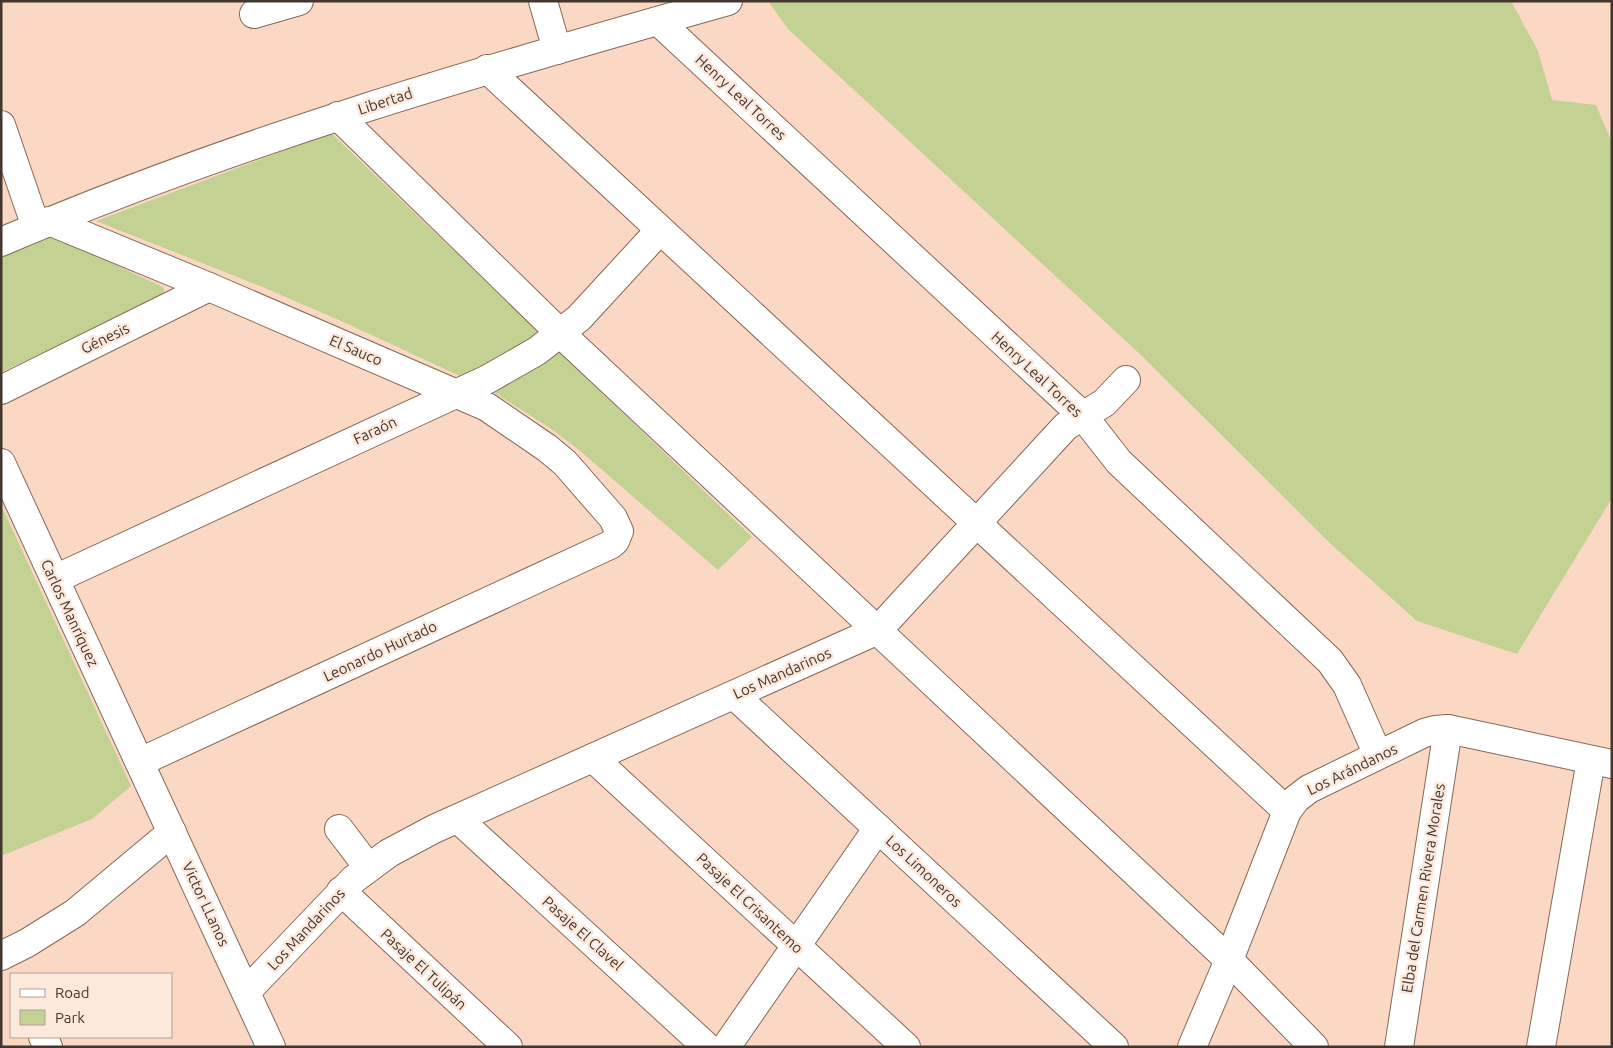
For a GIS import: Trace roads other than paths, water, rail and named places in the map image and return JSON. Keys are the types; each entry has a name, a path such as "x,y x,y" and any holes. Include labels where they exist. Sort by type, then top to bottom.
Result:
{"street":[{"path":"254,14 299,1"},
{"path":"543,1 557,50"},
{"name":"Libertad","path":"1,242 43,224 181,172 338,116 487,69 728,1"},
{"name":"Henry Leal Torres","path":"658,21 1083,416 1119,462 1330,661 1347,685 1378,755"},
{"path":"487,69 1287,811"},
{"path":"338,116 560,333 1229,960 1314,1047"},
{"path":"1,124 43,224"},
{"name":"El Sauco","path":"43,224 210,287 487,408 512,423 565,462 613,518 619,531 618,537"},
{"name":"Faraón","path":"55,579 488,379 512,366 579,318 660,230"},
{"name":"Génesis","path":"1,390 210,287"},
{"name":"Los Mandarinos","path":"246,992 341,891 368,867 411,840 878,630 1066,426 1104,403 1126,380"},
{"name":"Carlos Manríquez","path":"1,464 140,762"},
{"name":"Leonardo Hurtado","path":"140,762 610,545 618,537"},
{"name":"Los Limoneros","path":"734,695 1114,1047"},
{"name":"Los Arándanos","path":"1192,1047 1229,960 1287,811 1296,799 1309,788 1424,733 1435,730 1448,729 1602,762"},
{"name":"Elba del Carmen Rivera Morales","path":"1399,1047 1448,729"},
{"name":"Pasaje El Crisantemo","path":"593,758 906,1047"},
{"name":"Victor LLanos","path":"140,762 272,1047"},
{"path":"1541,1047 1602,762"},
{"name":"Pasaje El Clavel","path":"458,819 707,1047"},
{"path":"726,1047 878,828"},
{"path":"339,829 368,867"},
{"path":"7,962 27,943 75,913 172,832"},
{"name":"Pasaje El Tulipán","path":"341,891 508,1047"}]}
